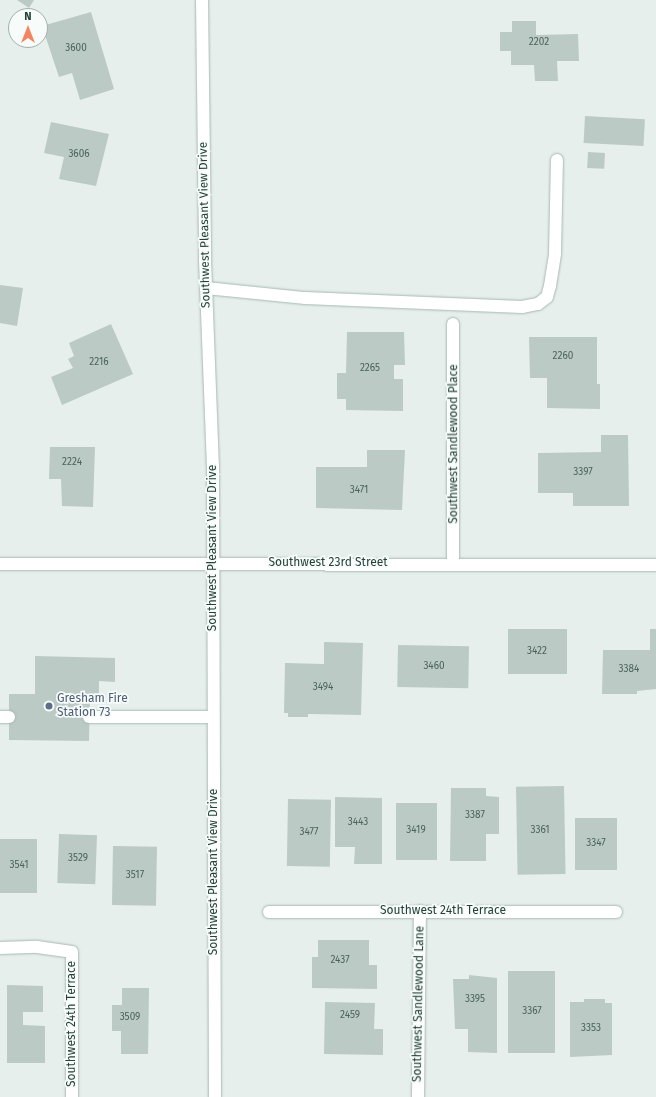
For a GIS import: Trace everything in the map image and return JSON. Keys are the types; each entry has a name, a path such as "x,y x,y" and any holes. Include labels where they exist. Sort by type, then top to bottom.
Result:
{"street":[{"name":"Southwest Pleasant View Drive","path":"202,0 206,288 212,422 215,1097"},
{"path":"206,288 305,298 522,307 538,304 546,297 550,286 554,260 557,160"},
{"name":"Southwest Sandlewood Place","path":"453,324 454,564"},
{"name":"Southwest 23rd Street","path":"0,564 656,565"},
{"path":"89,718 213,717"},
{"name":"Southwest Sandlewood Lane","path":"418,1097 420,911"},
{"name":"Southwest 24th Terrace","path":"269,912 616,912"},
{"name":"Southwest 24th Terrace","path":"0,948 37,947 72,952 72,1097"}],"building":[{"path":"17,0 34,0 29,8"},
{"path":"91,12 114,89 80,100 72,73 59,77 48,44 48,24"},
{"path":"512,21 536,21 536,35 578,34 579,61 557,61 558,81 535,81 534,65 511,65 511,51 500,51 500,32 512,32"},
{"path":"585,116 645,119 644,146 584,143"},
{"path":"51,122 109,134 96,186 59,179 64,157 44,153"},
{"path":"588,152 605,153 604,169 587,168"},
{"path":"0,285 23,288 17,326 0,323"},
{"path":"111,324 133,374 62,405 51,377 73,368 68,359 74,356 69,343"},
{"path":"347,332 404,332 405,365 394,365 394,379 403,379 403,411 346,410 346,399 337,399 337,373 346,373"},
{"path":"529,337 597,337 597,384 600,384 600,409 547,408 547,378 530,378"},
{"path":"601,435 628,435 629,506 573,506 573,493 538,493 538,453 601,452"},
{"path":"50,447 95,447 93,507 62,506 61,479 49,479"},
{"path":"367,450 405,450 402,510 316,508 316,467 367,467"},
{"path":"508,629 567,629 567,674 508,674"},
{"path":"650,629 656,629 656,689 637,691 637,694 602,694 603,650 650,650"},
{"path":"324,642 363,643 361,715 308,714 308,717 288,717 288,713 284,713 285,663 324,664"},
{"path":"398,645 469,646 468,688 397,687"},
{"name":"Gresham Fire Station 73","path":"35,656 115,658 115,682 99,681 99,695 90,695 89,741 9,740 9,694 35,694"},
{"path":"564,786 566,874 518,875 516,787"},
{"path":"451,788 486,788 486,796 499,797 499,834 486,834 486,861 450,861"},
{"path":"335,797 382,798 382,864 354,864 355,847 335,847"},
{"path":"288,799 331,800 330,867 287,866"},
{"path":"396,803 437,803 437,860 396,860"},
{"path":"575,818 617,818 617,870 575,870"},
{"path":"59,834 97,835 95,884 57,883"},
{"path":"0,839 37,839 37,893 0,893"},
{"path":"113,846 157,847 156,906 112,905"},
{"path":"318,940 369,940 369,965 377,965 377,989 312,988 312,957 318,957"},
{"path":"508,971 555,971 555,1053 508,1053"},
{"path":"469,975 497,978 497,1053 468,1052 468,1029 455,1029 453,979 469,979"},
{"path":"7,985 43,986 43,1012 23,1012 23,1025 45,1026 45,1063 7,1063"},
{"path":"122,988 149,988 148,1054 121,1054 121,1031 112,1031 112,1005 122,1005"},
{"path":"584,999 605,999 605,1003 612,1003 612,1055 570,1057 570,1002 584,1002"},
{"path":"325,1002 375,1003 374,1029 383,1029 383,1055 324,1054"}],"place":[{"name":"Gresham Fire Station 73","path":"49,706"}]}
